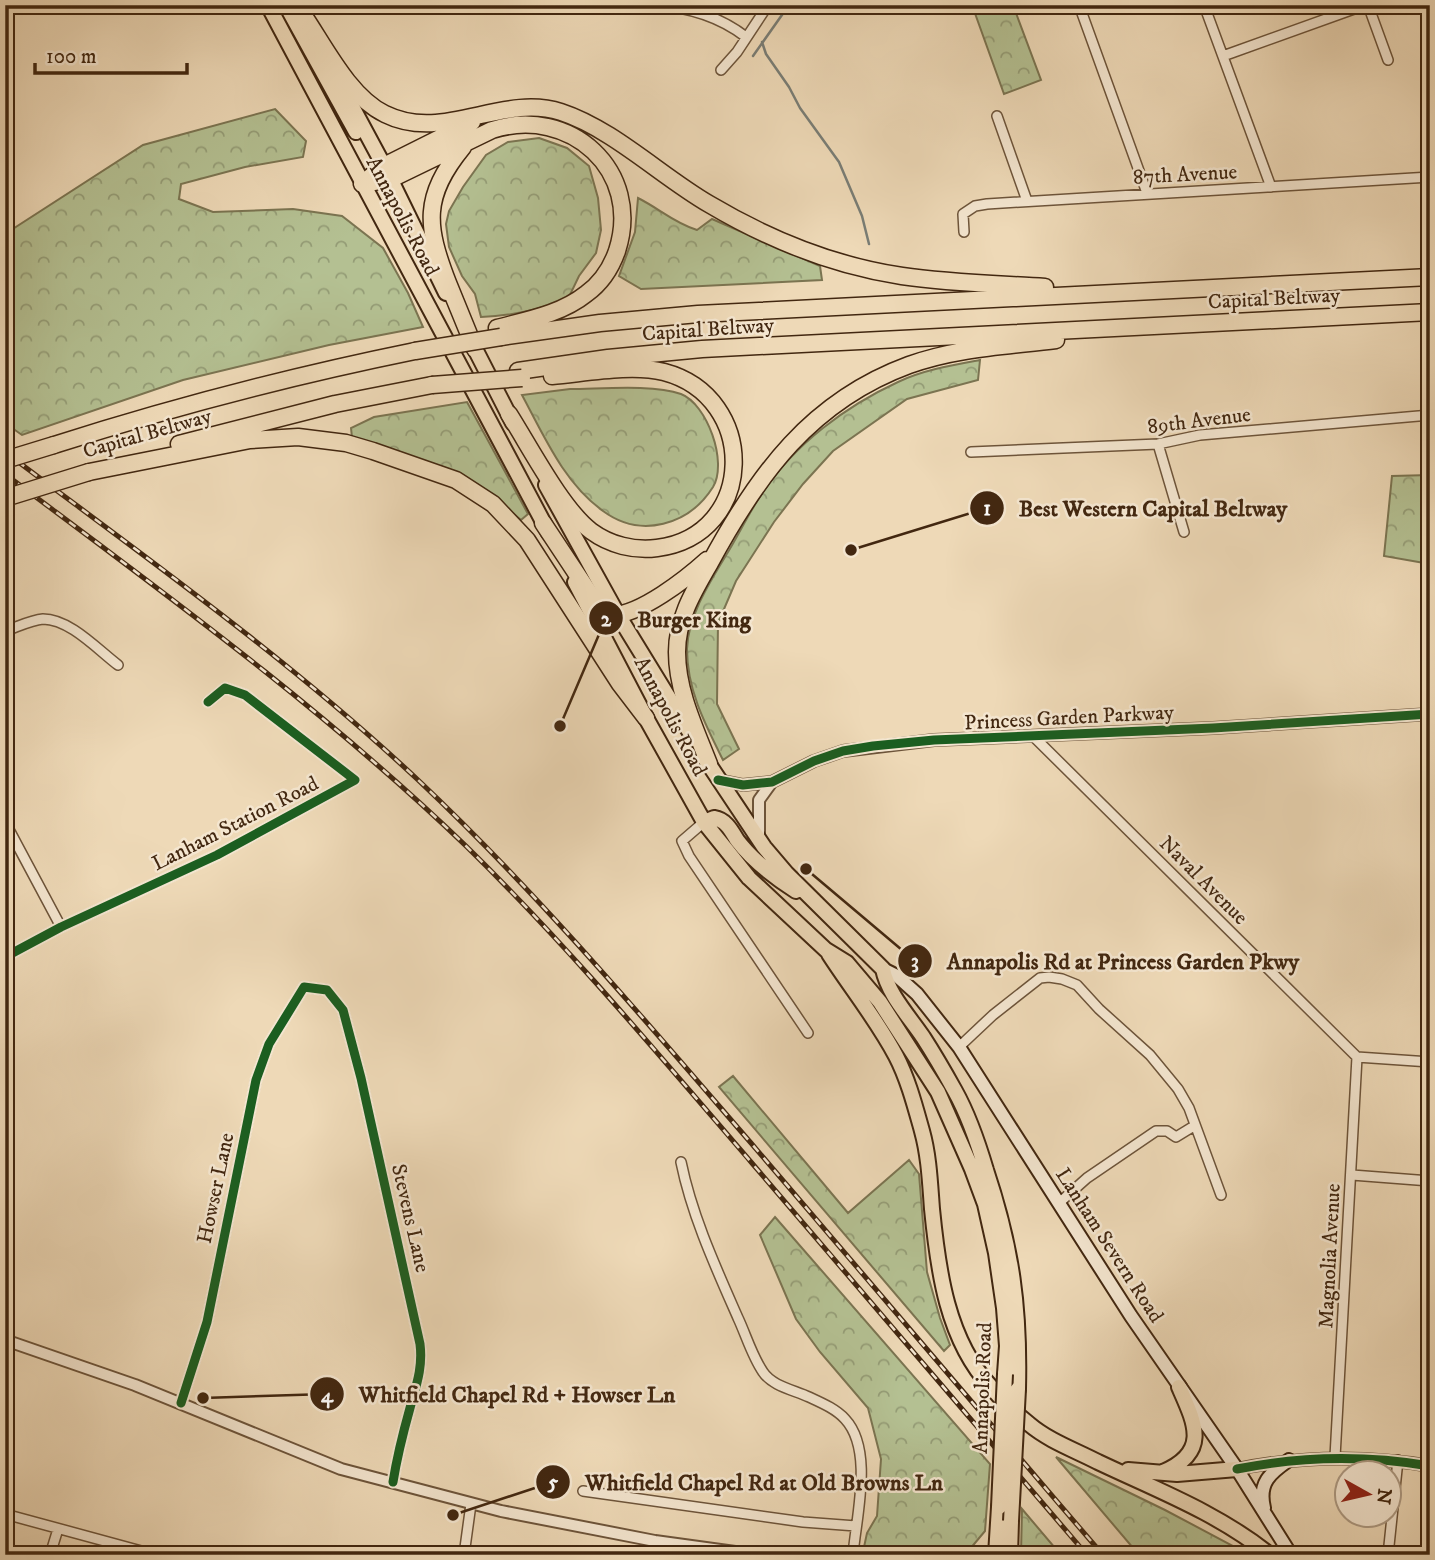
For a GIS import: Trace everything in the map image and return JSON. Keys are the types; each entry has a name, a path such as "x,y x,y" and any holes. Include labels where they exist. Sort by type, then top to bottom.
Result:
{"highway":[{"path":"300,9 361,99 393,118 424,124 443,123 504,109 541,107 560,111 580,120 735,219 800,248 836,260 899,276 927,279 1131,291"},
{"path":"387,173 487,114"},
{"path":"362,184 507,125 524,123 559,128 595,151 607,166 621,201 620,241 614,261 602,279 587,294 566,307 499,332"},
{"path":"468,142 443,174 433,204 431,224 438,256 475,349"},
{"name":"Capital Beltway","path":"5,460 234,392 499,332 698,314 1430,276"},
{"name":"Capital Beltway","path":"5,498 158,450 335,404 432,385 520,374 608,358 702,349 1430,312"},
{"path":"709,764 682,690 677,651 683,615 758,481 779,455 823,413 881,377 937,356 968,350 1212,323"},
{"path":"509,414 577,518 591,531 613,544 647,549 681,543 708,525 728,496 734,464 728,427 708,398 694,387 665,373 635,369 520,374"},
{"path":"89,472 250,440 298,437 346,443 456,480 494,504 527,540 620,684 646,718"},
{"path":"543,523 605,613 625,614 667,591 684,580 717,550"}],"main road":[{"name":"Annapolis Road","path":"268,5 646,718 704,821 749,878 826,950 847,963 892,1018 938,1092 960,1137 985,1203 996,1253 1006,1328 996,1555"},
{"path":"286,5 356,132 369,139"},
{"name":"Annapolis Road","path":"300,9 387,173 415,233 562,517 618,615 718,780 759,841 787,874 883,969 886,984 929,1046 971,1124 1010,1257 1017,1303 1018,1390 1010,1555"},
{"path":"704,821 713,818 725,823 748,853 774,877 821,907"},
{"path":"826,950 898,1059 925,1145 941,1277 962,1342 989,1386 1030,1425 1059,1443 1200,1509 1270,1555"},
{"name":"Lanham Severn Road","path":"883,969 897,975 917,994 960,1046 1059,1203 1179,1387 1237,1469 1291,1555"},
{"path":"1158,1474 1181,1462 1189,1455 1194,1443 1195,1424 1179,1387"},
{"path":"1268,1522 1262,1504 1262,1488 1269,1475 1289,1460"},
{"path":"1099,1462 1158,1474 1237,1469"},
{"path":"983,1555 997,1527"}],"street":[{"path":"653,5 702,13 725,22 746,37"},
{"path":"721,70 768,5"},
{"path":"1079,5 1147,194"},
{"path":"1204,5 1271,187"},
{"path":"1223,56 1366,5 1388,60"},
{"path":"997,116 1027,201"},
{"name":"87th Avenue","path":"964,232 963,214 975,206 1430,177"},
{"name":"89th Avenue","path":"971,452 1158,444 1200,435 1430,415"},
{"path":"1158,444 1184,532"},
{"path":"5,631 37,620 58,622 72,629 118,666"},
{"name":"Lanham Station Road","path":"5,957 61,927 217,855 355,780 245,695 225,688 208,702"},
{"name":"Princess Garden Parkway","path":"718,780 743,785 772,782 814,761 843,751 934,740 1430,715"},
{"name":"Naval Avenue","path":"1033,736 1357,1057"},
{"path":"759,841 759,800 772,782"},
{"path":"704,821 682,841 685,849 808,1033"},
{"path":"5,822 61,927"},
{"path":"960,1046 993,1015 1040,978 1062,979 1077,985 1099,1010 1150,1055 1185,1099 1221,1195"},
{"name":"Howser Lane","path":"181,1403 207,1322 256,1080 270,1044 304,988"},
{"name":"Stevens Lane","path":"304,988 327,990 343,1010 361,1078 420,1344 422,1360 418,1383 399,1447 393,1482"},
{"path":"1357,1057 1430,1062"},
{"name":"Magnolia Avenue","path":"1335,1457 1357,1057"},
{"path":"1059,1203 1087,1178 1156,1131 1167,1131 1176,1137 1194,1126"},
{"path":"681,1162 686,1189 716,1268 764,1373 780,1385 826,1405 845,1418 857,1437 860,1498 853,1555"},
{"path":"1352,1175 1430,1181"},
{"path":"5,1340 181,1403 317,1461 471,1504 655,1541 757,1555"},
{"path":"1237,1469 1289,1460 1351,1458"},
{"path":"1404,1462 1430,1466"},
{"path":"583,1491 803,1522 856,1526"},
{"path":"464,1555 471,1504"},
{"path":"5,1514 156,1555"},
{"path":"1388,1555 1391,1528"},
{"path":"50,1555 58,1529"}],"green space":[{"path":"972,5 1013,5 1041,80 1004,94"},
{"path":"275,109 306,141 303,157 245,167 181,184 179,199 213,212 293,209 342,216 383,248 423,327 329,345 183,380 22,435 5,423 5,234 143,145"},
{"path":"539,138 567,148 589,166 598,198 601,230 596,253 579,276 568,299 525,312 481,317 475,294 462,276 449,247 446,224 449,211 486,155 508,142"},
{"path":"638,198 674,220 697,230 712,219 820,266 822,280 641,289 619,276 635,232"},
{"path":"980,360 978,380 907,399 833,451 774,522 736,581 718,623 717,704 739,749 723,760 704,720 690,679 688,636 702,598 758,499 776,474 806,442 859,403 918,374"},
{"path":"570,389 656,389 681,394 690,400 707,421 716,449 717,476 713,487 691,511 663,524 633,524 618,520 603,511 589,500 566,473 522,395"},
{"path":"467,402 528,514 521,520 483,488 448,471 352,437 351,428 374,417"},
{"path":"1430,475 1430,564 1384,556 1392,476"},
{"path":"733,1076 848,1213 909,1160 919,1174 927,1272 950,1345 944,1351 719,1087"},
{"path":"775,1217 990,1464 985,1531 965,1555 879,1555 864,1547 867,1533 877,1516 881,1459 868,1408 796,1319 760,1235"},
{"path":"1056,1457 1165,1510 1233,1546 1243,1555 1139,1555"},
{"path":"1022,1509 1061,1555 1021,1555"}],"waterway":[{"path":"753,56 789,5"},
{"path":"762,42 766,54 800,108 839,162 862,216 869,244"}],"railway":[{"path":"5,452 163,570 318,692 417,779 505,866 630,1003 1103,1555"},
{"path":"5,474 242,653 357,747 467,847 541,923 647,1041 1087,1555"}],"cycle path":[{"path":"5,957 61,927 217,855 355,780 245,695 225,688 208,702"},
{"path":"718,780 743,785 772,782 814,761 843,751 934,740 1213,728 1430,714"},
{"path":"181,1403 207,1322 256,1080 269,1044 304,987 327,990 343,1010 361,1078 420,1344 418,1377 393,1482"},
{"path":"1237,1469 1333,1458 1430,1466"}],"place":[{"name":"Best Western Capital Beltway","path":"851,550"},
{"name":"Burger King","path":"560,726"},
{"name":"Annapolis Rd at Princess Garden Pkwy","path":"806,869"},
{"name":"Whitfield Chapel Rd + Howser Ln","path":"203,1398"},
{"name":"Whitfield Chapel Rd at Old Browns Ln","path":"453,1515"}]}
